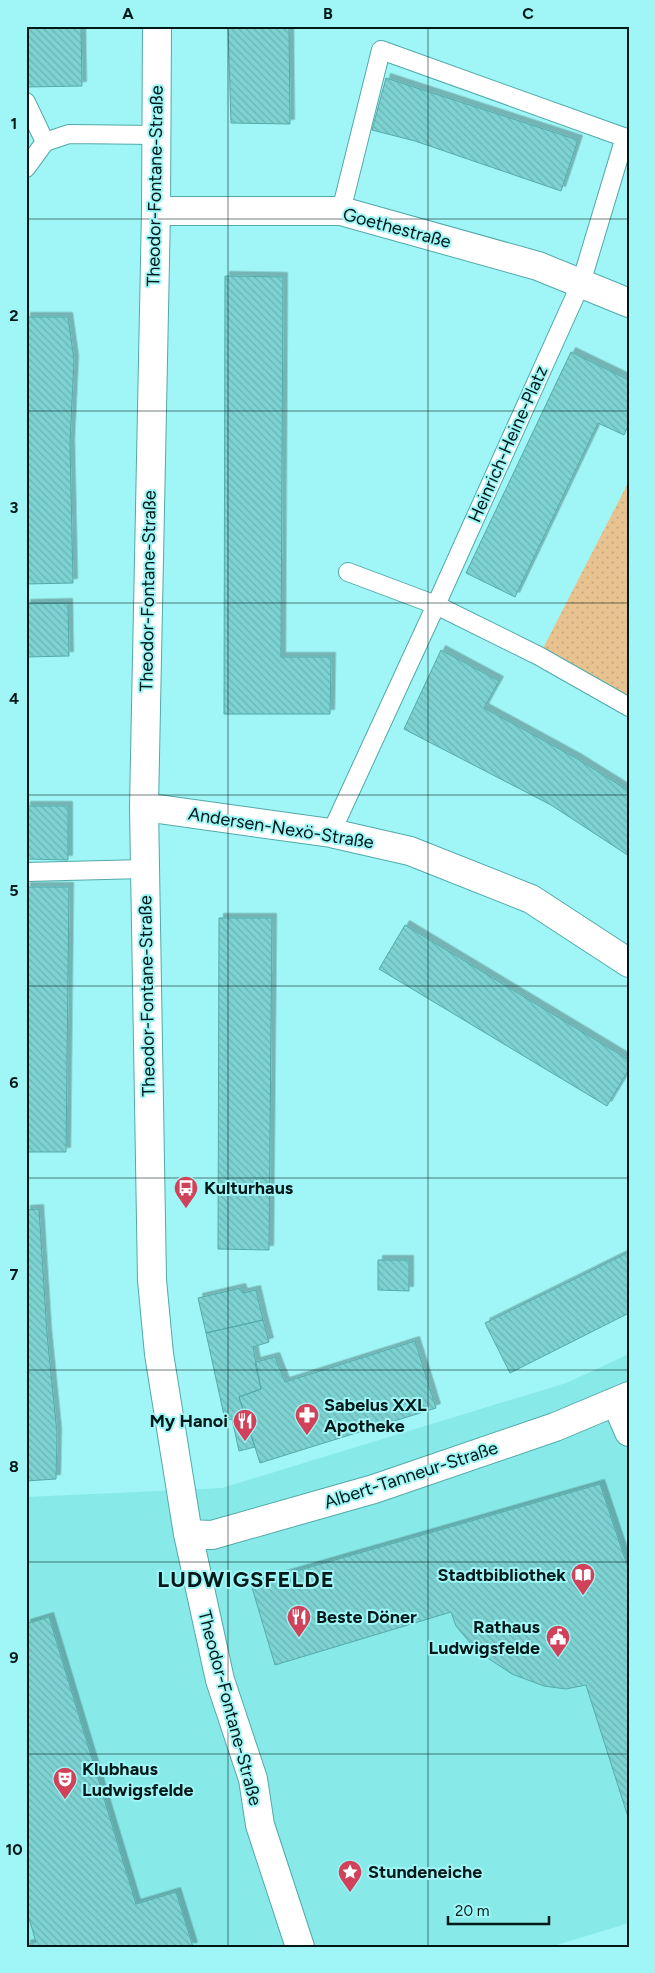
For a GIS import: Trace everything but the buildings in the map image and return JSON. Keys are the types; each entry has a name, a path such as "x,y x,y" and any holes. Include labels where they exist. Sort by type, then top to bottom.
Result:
{"street":[{"name":"Theodor-Fontane-Straße","path":"157,26 156,211 144,807 152,1280 159,1354 188,1534 220,1680 253,1779 260,1825 300,1947"},
{"name":"Goethestraße","path":"156,211 341,211 538,266 629,303"},
{"name":"Andersen-Nexö-Straße","path":"144,807 331,833 410,851 531,899 629,963"},
{"name":"Albert-Tanneur-Straße","path":"188,1534 212,1535 374,1489 555,1427 623,1399"},
{"path":"623,1399 629,1432"}],"lane":[{"path":"341,211 380,50 627,138"},
{"path":"26,102 45,142"},
{"path":"26,168 45,142 69,134 156,135"},
{"name":"Heinrich-Heine-Platz","path":"331,833 581,283 627,138"},
{"path":"348,572 436,605 539,656 629,707"},
{"path":"26,872 144,869"}],"shaded area":[{"path":"629,481 629,707 539,656"},
{"path":"629,1354 629,1923 550,1947 26,1947 26,1497 222,1488 566,1383"}],"place":[{"name":"Kulturhaus","path":"186,1209"},
{"name":"Sabelus XXL Apotheke","path":"307,1436"},
{"name":"My Hanoi","path":"245,1442"},
{"name":"Stadtbibliothek","path":"583,1596"},
{"name":"Beste Döner","path":"299,1638"},
{"name":"Rathaus Ludwigsfelde","path":"558,1658"},
{"name":"Klubhaus Ludwigsfelde","path":"65,1800"},
{"name":"Stundeneiche","path":"350,1893"}],"district":[{"name":"LUDWIGSFELDE","path":"246,1579"}]}
